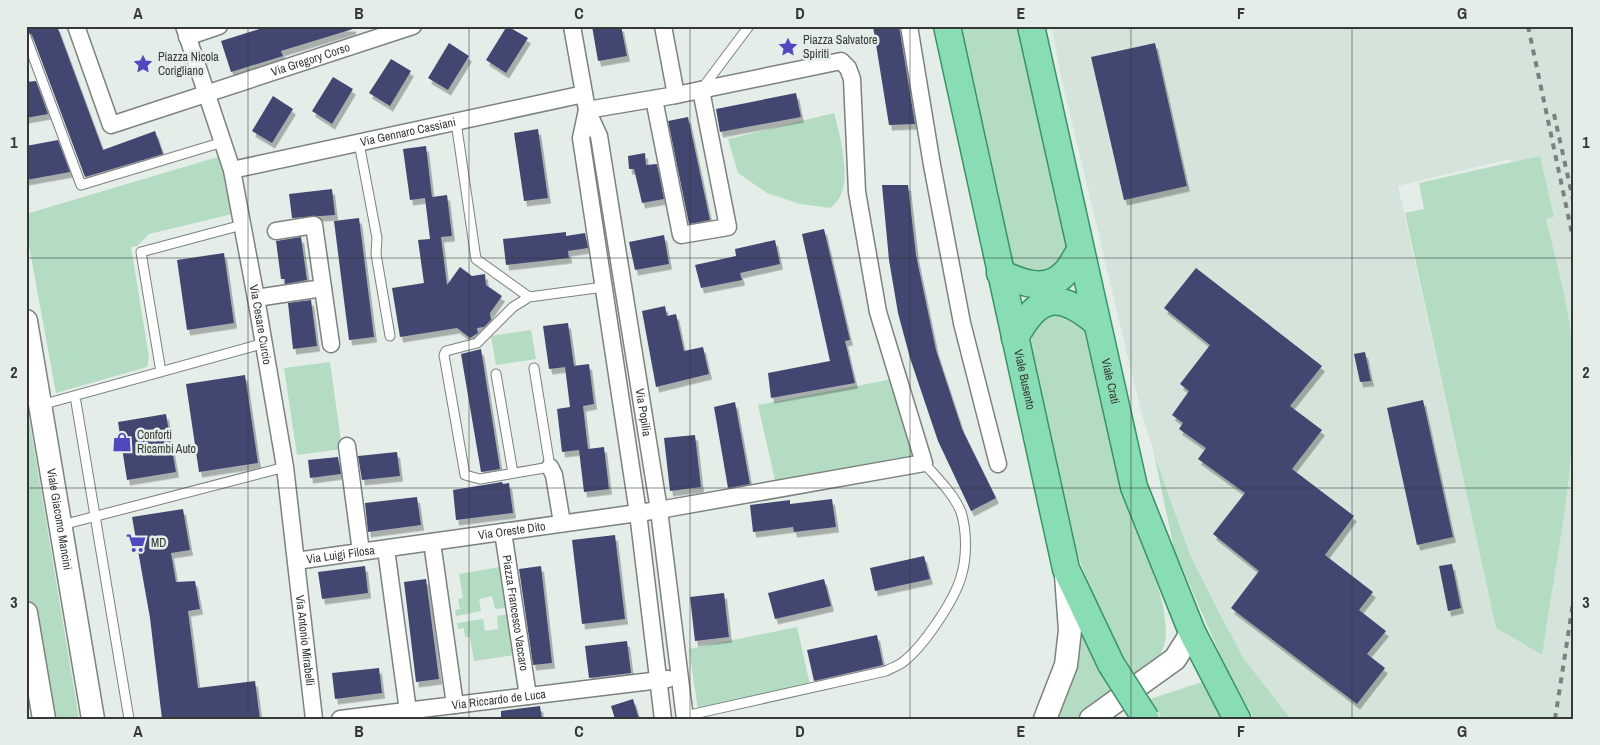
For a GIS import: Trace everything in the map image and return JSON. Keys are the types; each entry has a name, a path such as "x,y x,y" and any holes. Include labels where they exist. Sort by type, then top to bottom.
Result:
{"main road":[{"name":"Viale Busento","path":"947,26 1066,569 1111,664 1146,719"},
{"name":"Viale Crati","path":"1031,26 1134,487 1192,632 1237,719"},
{"path":"1000,273 1020,282 1036,285 1052,283 1064,274 1080,251"},
{"path":"1015,338 1032,312 1051,302 1062,301 1075,305 1096,322"}],"street":[{"path":"76,26 111,125 207,92 186,31 219,26"},
{"name":"Via Gregory Corso","path":"207,92 413,26"},
{"name":"Via Popilia","path":"572,26 586,102 599,136 659,510 685,718"},
{"path":"663,26 676,95"},
{"path":"910,26 932,165 962,323 998,464"},
{"path":"586,102 654,99 841,61 848,68 854,96 857,192 878,312 924,464"},
{"path":"654,99 681,235 728,227 701,90"},
{"name":"Via Cesare Curcio","path":"207,92 232,170 265,343 285,467 296,561"},
{"name":"Via Popilia","path":"586,102 581,138 638,513 663,719"},
{"name":"Via Gennaro Cassiani","path":"232,170 456,122 586,102"},
{"path":"276,230 314,225 331,344"},
{"path":"256,298 323,288"},
{"name":"Viale Giacomo Mancini","path":"26,321 62,525 93,719"},
{"path":"347,446 361,552"},
{"name":"Via Oreste Dito","path":"386,548 659,510 924,464"},
{"path":"550,467 554,475 562,523"},
{"name":"Piazza Francesco Vaccaro","path":"503,532 528,696"},
{"path":"432,542 455,705"},
{"path":"386,548 408,711"},
{"name":"Via Luigi Filosa","path":"296,561 386,548"},
{"name":"Via Antonio Mirabelli","path":"296,561 314,719"},
{"path":"1045,719 1066,665 1070,630 1066,569"},
{"path":"26,613 44,719"},
{"path":"1091,719 1175,659 1192,632"},
{"name":"Via Riccardo de Luca","path":"340,719 680,677"}],"lane":[{"path":"701,90 749,26"},
{"path":"26,37 81,185 223,142"},
{"path":"456,122 476,259 529,297"},
{"path":"359,142 377,238 376,254 390,336"},
{"path":"161,372 141,252 242,225"},
{"path":"534,368 550,467 480,479 465,475 444,355 450,349 477,343 513,307 529,297 604,287"},
{"path":"41,405 265,343"},
{"path":"496,374 513,473"},
{"path":"76,402 129,719"},
{"path":"685,718 886,671 902,663 914,652 929,633 954,592 961,577 964,559 964,526 957,503 924,464"},
{"path":"62,525 285,467"}],"shaded area":[{"path":"1052,26 1574,26 1574,389 1571,334 1546,219 1554,217 1540,156 1511,162 1510,159 1398,186 1496,628 1541,655 1574,421 1574,719 1291,719 1244,659 1190,555 1166,491 1141,412 1060,72"}],"green space":[{"path":"959,26 1020,26 1068,248 1055,273 1019,272 1009,261"},
{"path":"834,113 843,154 845,177 841,195 831,208 800,204 767,193 738,173 728,139"},
{"path":"221,156 232,214 149,234 137,246 131,247 149,357 147,367 56,393 26,229 26,214"},
{"path":"1540,156 1554,217 1546,219 1569,320 1574,374 1574,415 1567,495 1542,655 1496,628 1405,213 1424,209 1419,183"},
{"path":"1061,312 1083,327 1110,437 1162,601 1166,628 1164,646 1155,662 1138,682 1103,614 1080,562 1060,496 1049,447 1030,350 1038,325 1047,317"},
{"path":"531,330 536,359 496,365 491,336"},
{"path":"330,362 342,449 297,455 284,368"},
{"path":"898,378 924,463 777,489 758,405"},
{"path":"26,400 79,719 49,719 26,580"},
{"path":"1154,454 1190,555 1218,610 1244,659 1291,719 1254,719 1222,659 1174,549"},
{"path":"500,567 506,608 495,609 492,596 479,599 481,611 456,616 455,610 460,609 458,599 463,598 459,574"},
{"path":"508,614 515,655 474,661 470,637 465,637 464,628 458,629 457,623 483,619 485,631 498,629 497,616"},
{"path":"1080,625 1118,695 1082,719 1052,719"},
{"path":"797,627 810,685 698,710 689,649"},
{"path":"1205,681 1229,719 1162,719 1150,699"}],"building":[{"path":"26,26 57,26 103,150 155,131 163,154 85,177 32,35 26,31"},
{"path":"269,26 353,26 353,29 281,51 283,56 231,72 221,41"},
{"path":"507,26 528,38 506,73 486,60"},
{"path":"592,26 621,26 627,56 598,61"},
{"path":"873,26 899,26 915,124 889,125"},
{"path":"449,43 469,56 448,90 428,78"},
{"path":"1155,43 1187,186 1124,200 1091,57"},
{"path":"391,59 411,71 390,106 369,93"},
{"path":"333,77 353,89 332,124 312,111"},
{"path":"36,81 48,114 26,118 26,82"},
{"path":"796,93 801,117 720,132 716,109"},
{"path":"273,96 293,109 272,143 252,131"},
{"path":"688,117 710,220 689,224 668,121"},
{"path":"538,129 548,198 524,201 514,133"},
{"path":"58,140 70,172 26,180 26,146"},
{"path":"426,146 432,197 447,195 452,236 441,237 447,285 460,267 472,276 485,274 486,285 502,296 490,313 491,320 484,327 477,328 478,333 470,338 457,328 400,337 392,288 424,283 418,240 430,239 425,198 410,200 403,149"},
{"path":"645,153 646,165 657,164 664,199 642,203 634,169 629,169 628,156"},
{"path":"882,185 908,185 916,255 936,350 962,429 996,498 971,511 938,441 910,358 898,313 889,260"},
{"path":"332,189 335,215 292,218 289,194"},
{"path":"359,218 374,337 349,340 334,221"},
{"path":"824,229 850,340 845,341 855,383 771,398 768,373 830,361 802,234"},
{"path":"566,232 566,236 585,233 588,248 568,251 569,258 506,265 503,239"},
{"path":"664,235 669,264 635,270 629,242"},
{"path":"301,237 307,280 285,284 285,279 281,279 276,241"},
{"path":"775,240 780,264 740,273 742,280 701,288 695,265 736,256 735,249"},
{"path":"224,253 234,323 187,330 177,260"},
{"path":"1196,268 1322,366 1290,406 1322,430 1292,469 1354,516 1325,555 1373,592 1359,610 1386,631 1367,654 1385,668 1357,704 1231,608 1259,571 1213,534 1245,493 1198,459 1206,448 1179,429 1183,423 1172,415 1189,391 1180,384 1210,345 1164,308"},
{"path":"311,300 317,346 293,349 288,303"},
{"path":"665,306 667,316 676,314 684,351 703,347 709,374 656,387 642,311"},
{"path":"568,323 574,366 549,369 543,326"},
{"path":"481,349 500,469 481,472 461,354"},
{"path":"1365,352 1371,381 1360,382 1354,354"},
{"path":"589,364 594,404 583,406 588,449 604,447 609,489 584,492 579,450 562,452 557,409 570,407 565,367"},
{"path":"245,375 258,463 199,472 186,384"},
{"path":"1423,400 1453,537 1417,545 1387,408"},
{"path":"735,402 750,484 728,488 714,407"},
{"path":"166,414 176,472 127,480 118,422"},
{"path":"695,435 701,487 670,491 664,438"},
{"path":"397,452 400,476 362,480 358,456"},
{"path":"338,457 341,474 310,478 308,460"},
{"path":"502,482 503,484 509,483 513,513 456,520 453,490"},
{"path":"417,497 421,525 368,532 365,503"},
{"path":"832,499 836,527 794,532 793,527 753,532 750,505 790,500 790,504"},
{"path":"183,509 190,550 171,553 176,582 195,581 200,609 188,611 198,688 255,681 260,719 162,719 150,618 132,517"},
{"path":"615,535 625,619 582,624 572,540"},
{"path":"924,556 930,579 875,591 870,568"},
{"path":"1452,564 1461,608 1448,611 1439,566"},
{"path":"365,566 368,593 322,599 318,572"},
{"path":"541,566 552,663 533,665 519,569"},
{"path":"426,579 439,679 416,682 404,582"},
{"path":"824,579 831,606 775,619 768,593"},
{"path":"724,593 729,637 695,641 690,597"},
{"path":"877,635 883,665 814,681 807,650"},
{"path":"627,641 631,673 589,678 585,646"},
{"path":"379,668 382,693 335,699 332,673"},
{"path":"633,699 639,719 615,719 611,706"},
{"path":"540,706 542,719 501,719 501,711"}],"railway":[{"path":"1528,26 1574,243"},
{"path":"1554,114 1574,204"},
{"path":"1555,719 1574,597"}],"place":[{"name":"Piazza Salvatore Spiriti","path":"788,47"},
{"name":"Piazza Nicola Corigliano","path":"143,64"},
{"name":"Conforti Ricambi Auto","path":"122,442"},
{"name":"MD","path":"136,543"}]}
